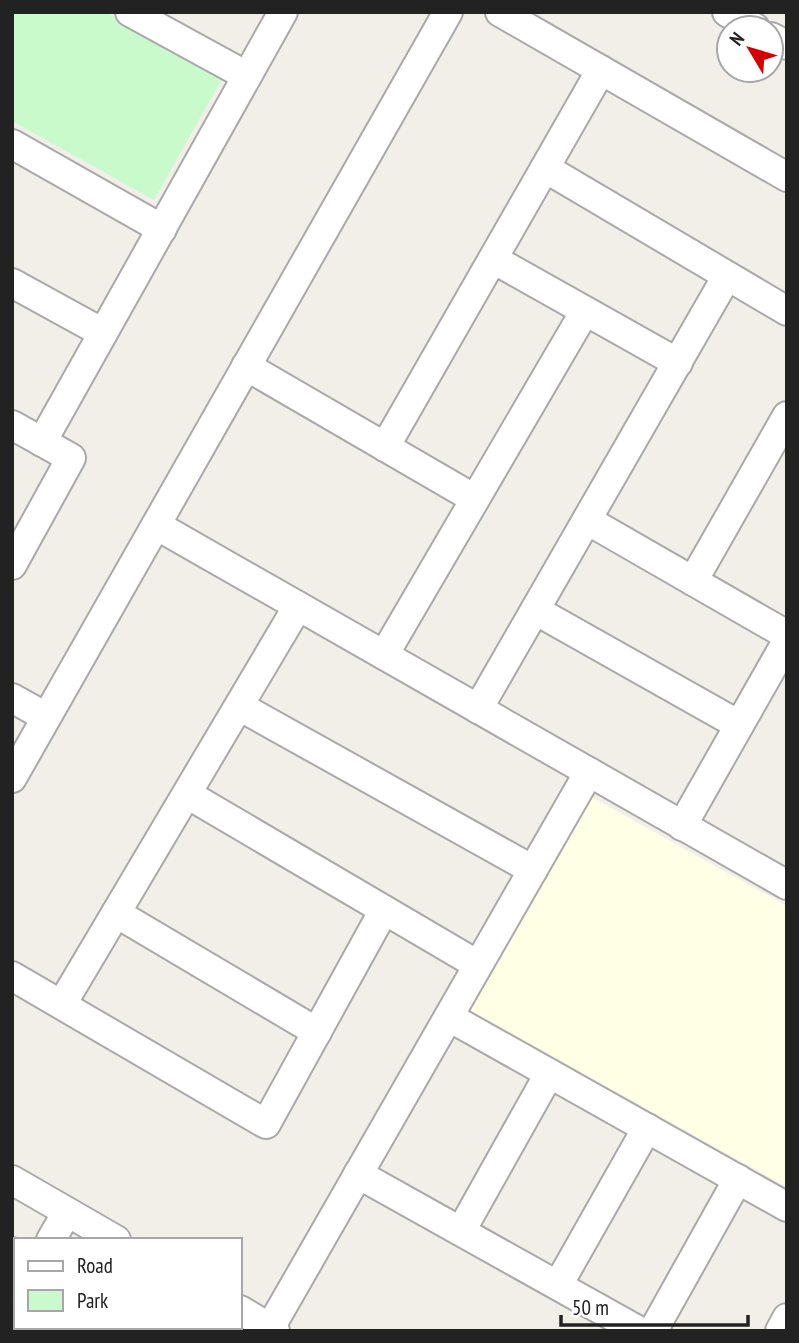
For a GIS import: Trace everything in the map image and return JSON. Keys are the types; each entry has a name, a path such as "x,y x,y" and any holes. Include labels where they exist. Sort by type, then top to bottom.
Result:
{"street":[{"path":"130,12 247,76"},
{"path":"42,442 283,12"},
{"path":"12,778 447,12"},
{"path":"500,12 785,171"},
{"path":"386,447 601,70"},
{"path":"12,144 162,229"},
{"path":"545,168 787,311"},
{"path":"493,259 678,363"},
{"path":"478,709 727,276"},
{"path":"12,283 103,333"},
{"path":"384,655 585,311"},
{"path":"246,366 475,499"},
{"path":"693,581 787,416"},
{"path":"12,425 71,458 20,535 12,565"},
{"path":"587,520 787,635"},
{"path":"156,525 682,826 785,880"},
{"path":"62,1004 298,606"},
{"path":"535,610 739,725"},
{"path":"682,826 787,641"},
{"path":"12,698 47,717"},
{"path":"239,706 533,870"},
{"path":"242,1311 273,1329 358,1174 589,772"},
{"path":"187,794 478,965"},
{"path":"12,976 266,1124 384,910"},
{"path":"116,913 317,1032"},
{"path":"449,1017 787,1207"},
{"path":"461,1231 549,1073"},
{"path":"558,1285 647,1128"},
{"path":"358,1174 639,1331"},
{"path":"653,1331 738,1179"},
{"path":"12,1180 113,1238"},
{"path":"52,1238 68,1212"},
{"path":"780,1331 787,1318"}],"shaded area":[{"path":"588,795 787,906 787,1187 468,1009"}],"green space":[{"path":"12,12 106,12 223,77 154,200 12,121"}]}
